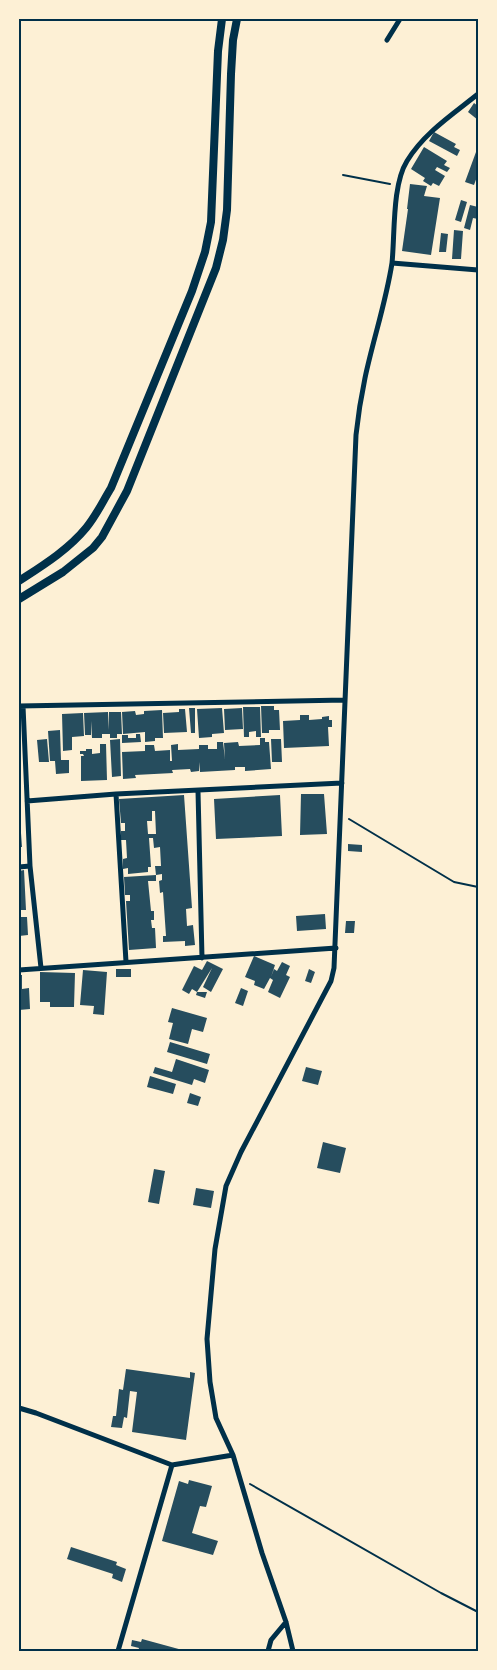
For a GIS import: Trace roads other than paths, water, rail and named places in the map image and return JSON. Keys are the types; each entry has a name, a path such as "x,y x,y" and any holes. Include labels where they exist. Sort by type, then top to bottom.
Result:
{"street":[{"path":"19,581 70,545 87,526 111,488 192,291 205,252 211,222 218,51 222,19"},
{"path":"19,599 62,572 93,548 102,537 127,491 216,268 223,240 227,210 231,74 233,40 237,19"},
{"path":"387,40 400,19"},
{"path":"293,1651 286,1622 262,1553 233,1455 216,1418 210,1382 207,1339 215,1249 226,1186 241,1152 331,982 336,948 344,700 356,435 359,406 392,263 398,185 405,163 418,145 478,94"},
{"path":"392,263 478,270"},
{"path":"41,968 30,866 21,706 344,700"},
{"path":"27,801 116,794 342,783"},
{"path":"198,791 202,958"},
{"path":"116,794 126,962"},
{"path":"19,867 30,866"},
{"path":"19,970 336,948"},
{"path":"19,1408 172,1465 233,1455"},
{"path":"118,1651 172,1465"},
{"path":"268,1651 271,1640 286,1622"}]}
